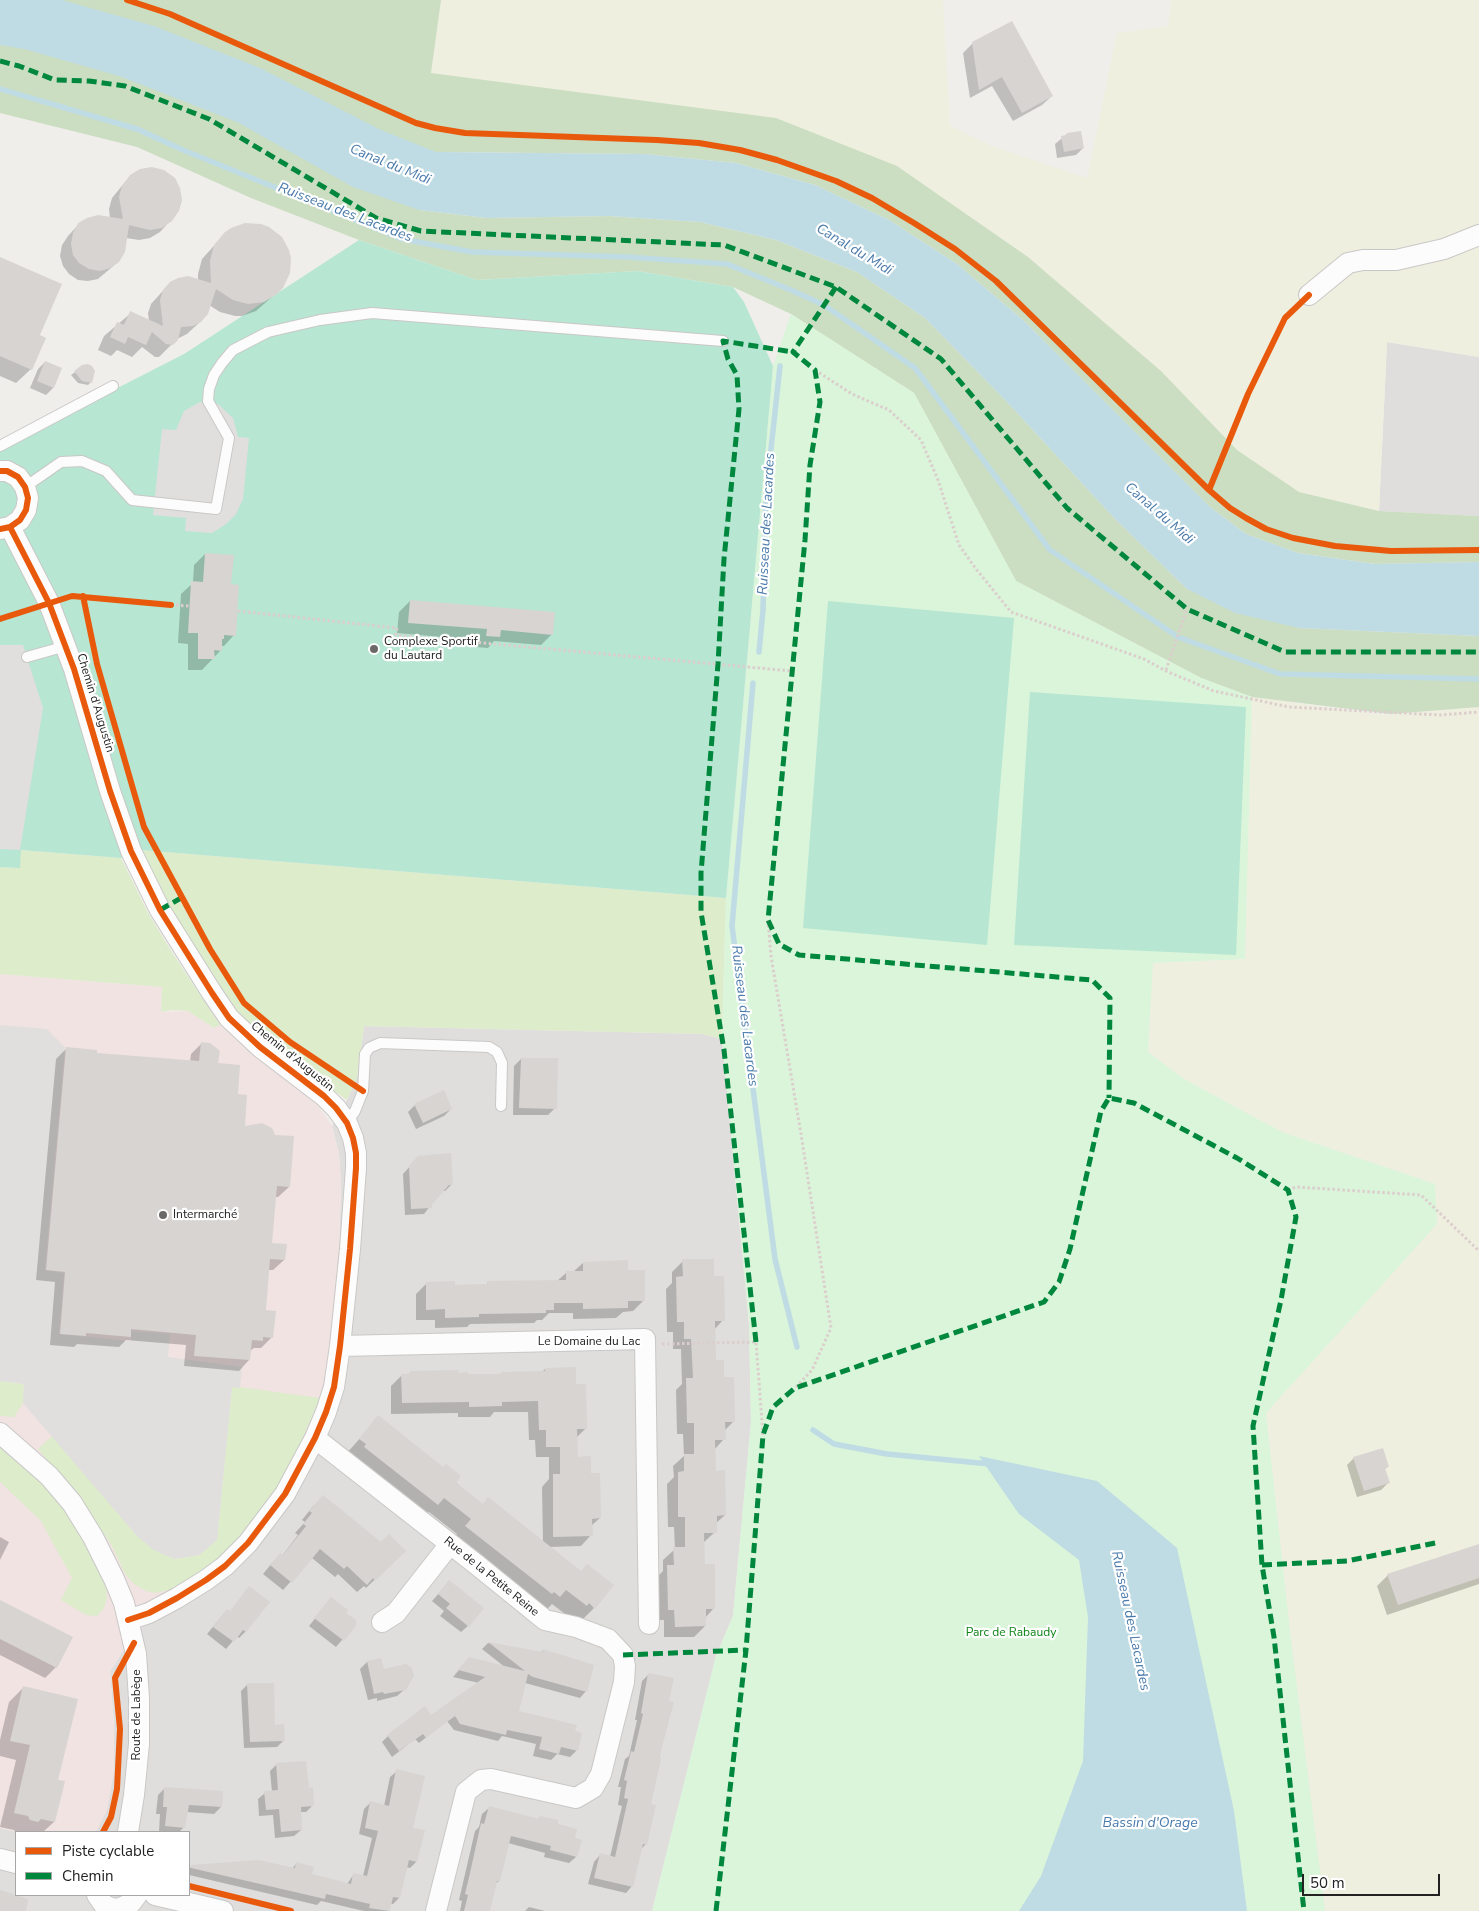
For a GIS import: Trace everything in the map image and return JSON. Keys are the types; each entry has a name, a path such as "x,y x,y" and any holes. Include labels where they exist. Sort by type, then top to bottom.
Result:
{"street":[{"path":"1309,295 1348,263 1363,260 1396,260 1444,249 1479,235"},
{"path":"0,471 7,471 18,477 25,486 28,498 26,510 20,520 5,528"},
{"name":"Chemin d'Augustin","path":"5,528 49,603 82,694 110,791 130,851 160,910 229,1018 260,1048 324,1096 347,1123 353,1138 356,1168 340,1346 334,1387 315,1438 284,1494 248,1543 225,1566 177,1598 149,1613 128,1620"},
{"name":"Le Domaine du Lac","path":"340,1346 645,1340 650,1624"},
{"name":"Route de Labège","path":"0,1433 49,1476 72,1503 114,1579 128,1620 136,1654 139,1698 139,1744 128,1831"},
{"name":"Rue de la Petite Reine","path":"315,1438 545,1620 576,1627 608,1639 623,1655 625,1666 624,1682 601,1774 593,1788 576,1798 491,1779 481,1780 466,1792 436,1911"},
{"path":"382,1622 396,1613 450,1544"},
{"path":"0,1859 15,1863"},
{"path":"106,1905 125,1907 136,1896"},
{"path":"159,1896 223,1911"}],"lane":[{"path":"25,486 61,462 82,461 106,471 132,500 216,509 228,438 208,402 209,389 214,375 233,350 268,332 320,320 372,312 723,341"},
{"path":"0,446 113,386"},
{"path":"27,657 66,646"},
{"path":"347,1123 355,1111 363,1091 365,1054 369,1048 380,1043 489,1047 497,1052 502,1063 501,1106"}],"path":[{"path":"815,370 852,394 889,410 921,440 938,480 959,545 1011,612 1144,659 1214,691 1289,707 1440,714 1479,712"},
{"path":"162,604 190,606"},
{"path":"1166,670 1187,609"},
{"path":"238,611 397,628 396,635 792,671"},
{"path":"768,920 771,956 802,1134 831,1328 812,1370 795,1388"},
{"path":"1288,1190 1296,1186 1420,1195 1479,1251"},
{"path":"645,1344 756,1342 763,1435"}],"shaded area":[{"path":"1387,342 1479,357 1479,516 1379,511"},
{"path":"200,402 218,404 233,418 238,437 249,438 243,499 236,514 226,524 212,533 185,531 186,518 153,515 162,429 176,430 184,411"},
{"path":"0,645 23,645 43,708 20,850 0,849"},
{"path":"0,974 162,987 161,1012 188,1011 214,1028 220,1025 252,1054 315,1101 332,1126 339,1154 341,1183 339,1255 328,1364 320,1398 297,1451 173,1589 123,1651 110,1671 114,1725 114,1773 107,1810 96,1831 15,1832 0,1828"},
{"path":"0,1025 47,1029 65,1047 45,1270 64,1273 59,1334 131,1341 131,1331 170,1334 168,1357 242,1367 240,1388 232,1387 217,1540 199,1555 174,1559 154,1550 138,1537 23,1403 24,1384 0,1381"},
{"path":"364,1026 703,1034 722,1039 749,1324 751,1422 733,1616 716,1656 652,1911 0,1911 0,1828 15,1832 15,1896 190,1896 190,1831 96,1831 114,1725 110,1671 123,1651 173,1589 328,1364 339,1255 341,1183 339,1154 332,1126 347,1100 357,1077"}],"green space":[{"path":"0,0 441,0 431,73 776,118 897,166 1028,257 1161,371 1237,450 1299,492 1379,511 1479,516 1479,562 1375,564 1298,553 1246,534 1210,507 1023,320 957,264 889,220 815,185 736,163 644,154 436,152 403,140 419,210 487,218 609,216 700,222 776,240 857,272 925,318 1007,402 1115,519 1187,589 1299,628 1479,636 1479,707 1391,714 1252,697 1201,678 1016,581 914,393 791,314 733,287 638,271 477,280 359,240 251,198 137,147 0,113"},
{"path":"441,0 943,0 950,126 992,146 1087,178 1117,33 1168,26 1171,0 1479,0 1479,357 1387,342 1379,511 1299,492 1237,450 1161,371 1028,257 897,166 431,73"},
{"name":"Complexe Sportif du Lautard","path":"359,240 477,280 638,271 733,287 744,302 773,366 726,898 141,850 121,858 21,850 20,868 0,867 0,447 184,354"},
{"name":"Parc de Rabaudy","path":"791,314 914,393 1016,581 1201,678 1252,697 1245,959 1153,963 1148,1052 1184,1079 1282,1132 1435,1184 1437,1224 1266,1413 1290,1631 1325,1911 652,1911 716,1656 733,1616 751,1422 749,1324 722,1039 726,898 773,366"},
{"path":"828,601 1014,618 987,945 803,928"},
{"path":"1030,692 1246,707 1236,955 1014,945"},
{"path":"1252,697 1384,715 1479,707 1479,1911 1325,1911 1290,1631 1266,1413 1436,1224 1434,1184 1282,1132 1184,1079 1148,1052 1153,963 1245,959"},
{"path":"20,850 121,858 148,913 220,1025 214,1028 188,1011 173,1010 161,1012 162,987 0,974 0,867 20,868"},
{"path":"141,850 726,898 722,1039 703,1034 364,1026 357,1077 347,1100 258,1035 235,1008 199,957 164,899"},
{"path":"0,1381 24,1384 23,1403 14,1417 0,1416"},
{"path":"232,1386 320,1398 297,1451 271,1498 222,1558 173,1589 155,1593 146,1591 134,1584 125,1574 112,1546 82,1501 38,1449 52,1436 138,1537 174,1559 199,1555 217,1540"},
{"path":"0,1441 34,1472 81,1530 106,1582 107,1598 104,1608 97,1616 86,1615 61,1600 72,1578 41,1521 0,1482"}],"water":[{"name":"Canal du Midi","path":"0,0 62,0 154,26 260,68 381,130 436,152 644,154 736,163 815,185 889,220 957,264 1023,320 1210,507 1246,534 1298,553 1375,564 1479,562 1479,636 1299,628 1235,613 1187,589 1115,519 1007,402 925,318 857,272 776,240 700,222 609,216 487,218 419,210 353,187 237,122 119,76 24,49 0,45"},
{"name":"Bassin d'Orage","path":"979,1456 1097,1481 1177,1548 1234,1811 1247,1911 1019,1911 1041,1876 1083,1761 1088,1617 1079,1560 1019,1514"}],"building":[{"path":"1012,21 1053,96 1022,113 1002,77 979,90 972,42"},
{"path":"1081,131 1084,148 1064,152 1061,136"},
{"path":"152,167 164,170 175,178 180,188 182,200 179,211 172,221 162,228 150,230 129,225 125,252 119,262 110,268 100,271 89,269 79,263 73,255 71,244 73,233 78,223 98,215 123,219 119,197 122,186 130,175 140,169"},
{"path":"245,223 261,224 269,227 282,237 289,250 291,258 290,273 283,288 277,294 264,302 248,304 233,300 216,289 208,314 201,322 193,326 181,327 178,340 173,345 166,344 152,332 146,345 128,337 125,344 110,337 117,322 124,325 130,311 163,326 160,300 163,290 170,282 188,276 211,283 210,261 214,245 225,232"},
{"path":"0,257 62,284 40,335 46,338 32,370 0,356"},
{"path":"45,361 62,368 54,388 37,381"},
{"path":"88,364 95,371 92,383 82,381 74,371 82,365"},
{"path":"205,553 234,555 231,584 239,585 236,636 224,635 222,651 214,650 215,659 198,659 198,633 188,633 191,581 203,582"},
{"path":"410,600 555,612 553,635 501,630 500,637 486,636 487,629 408,623"},
{"name":"Intermarché","path":"201,1042 210,1043 220,1051 218,1063 240,1065 238,1094 247,1095 245,1126 262,1123 272,1128 275,1135 294,1136 290,1187 277,1186 272,1243 287,1244 285,1260 270,1259 266,1310 276,1311 273,1338 263,1337 263,1341 252,1340 250,1360 194,1356 196,1335 131,1329 131,1337 86,1333 86,1336 60,1334 65,1272 46,1270 66,1047 97,1050 97,1053 199,1061"},
{"path":"521,1058 558,1058 557,1109 519,1108"},
{"path":"444,1090 452,1109 423,1123 414,1104"},
{"path":"451,1153 453,1185 449,1185 432,1204 432,1208 411,1209 409,1166 418,1156"},
{"path":"682,1259 714,1259 714,1276 724,1276 725,1321 715,1321 716,1360 724,1360 724,1377 734,1377 735,1422 725,1422 726,1440 715,1440 716,1471 725,1470 726,1515 717,1516 717,1533 704,1533 705,1564 715,1564 715,1609 706,1609 706,1626 675,1627 674,1610 668,1610 667,1565 674,1565 673,1547 685,1547 685,1517 678,1517 678,1472 684,1471 684,1454 694,1454 694,1423 687,1423 686,1378 693,1378 691,1339 684,1339 684,1322 677,1322 676,1277 683,1276"},
{"path":"628,1260 628,1270 645,1270 645,1301 628,1301 628,1308 583,1309 583,1303 554,1303 554,1310 546,1310 546,1313 479,1314 479,1317 445,1318 445,1309 426,1310 426,1282 455,1281 455,1285 488,1284 487,1281 566,1280 566,1271 583,1271 583,1262"},
{"path":"576,1367 576,1384 586,1384 587,1429 577,1429 578,1457 591,1456 591,1473 600,1473 601,1518 592,1519 593,1536 553,1537 553,1474 560,1474 560,1447 546,1447 546,1430 539,1430 538,1401 502,1402 502,1406 469,1407 469,1402 402,1403 401,1374 410,1374 410,1371 459,1370 459,1373 468,1372 468,1374 501,1374 501,1372 545,1371 545,1368"},
{"path":"378,1415 443,1467 446,1464 461,1476 456,1483 483,1504 488,1497 581,1571 587,1564 614,1585 595,1609 589,1603 587,1606 566,1590 560,1597 554,1592 552,1594 465,1526 471,1519 444,1498 438,1505 364,1447 366,1444 359,1439"},
{"path":"1383,1448 1389,1467 1385,1468 1390,1483 1364,1491 1353,1457"},
{"path":"323,1495 381,1542 389,1534 406,1551 375,1581 373,1578 367,1585 347,1566 344,1569 320,1549 292,1583 270,1565 280,1553 283,1555 306,1526 303,1524 312,1513 309,1511"},
{"path":"1479,1544 1479,1578 1398,1605 1387,1574"},
{"path":"449,1580 484,1608 469,1627 446,1608 450,1604 438,1594"},
{"path":"249,1586 270,1602 246,1632 243,1630 234,1642 213,1627 227,1609 230,1611"},
{"path":"331,1597 348,1610 346,1613 356,1620 356,1626 344,1641 314,1618"},
{"path":"0,1600 73,1637 57,1668 0,1639"},
{"path":"488,1642 542,1652 543,1649 594,1665 587,1692 528,1674 519,1711 577,1725 575,1731 582,1733 578,1751 561,1747 559,1754 539,1749 542,1737 507,1730 506,1735 460,1724 455,1716 426,1738 423,1734 399,1751 387,1735 425,1706 431,1715 485,1677 458,1670 469,1657 525,1671"},
{"path":"381,1658 384,1669 406,1664 412,1668 414,1676 406,1690 374,1694 367,1661"},
{"path":"648,1673 674,1678 669,1701 674,1702 659,1758 661,1759 651,1804 656,1805 647,1845 643,1844 633,1887 594,1878 600,1853 615,1857 628,1799 624,1798 627,1781 624,1780 631,1751 634,1752 643,1714 641,1713"},
{"path":"247,1683 274,1683 275,1725 284,1724 285,1741 250,1742"},
{"path":"23,1686 78,1699 58,1780 65,1781 55,1822 41,1819 38,1822 30,1820 28,1816 14,1813 30,1745 10,1741"},
{"path":"306,1761 309,1788 313,1787 314,1806 301,1807 302,1830 281,1832 279,1809 266,1810 264,1791 278,1790 276,1763"},
{"path":"396,1769 425,1776 413,1828 425,1830 417,1862 409,1860 400,1898 393,1897 390,1911 369,1908 370,1904 326,1894 325,1899 191,1868 191,1865 258,1860 295,1868 296,1862 314,1867 312,1874 351,1884 353,1873 367,1876 378,1831 365,1828 370,1801 389,1806"},
{"path":"164,1787 223,1791 222,1807 189,1805 185,1828 165,1826 167,1807 163,1807"},
{"path":"489,1806 539,1819 540,1816 558,1820 558,1824 577,1829 575,1838 582,1840 577,1857 550,1850 551,1846 511,1836 500,1881 497,1881 490,1911 464,1911 468,1895 465,1894 481,1823 484,1824"},
{"path":"0,1890 28,1899 26,1911 0,1911"}],"waterway":[{"path":"0,89 137,129 183,150 402,239 472,252 627,257 727,264 824,305 915,368 1050,550 1178,637 1280,674 1479,679"},
{"name":"Ruisseau des Lacardes","path":"759,652 763,610 766,495 780,366"},
{"name":"Ruisseau des Lacardes","path":"753,683 732,926 775,1259 797,1347"},
{"name":"Ruisseau des Lacardes","path":"813,1430 834,1444 887,1454 990,1464"}],"marked path":[{"path":"0,61 55,80 89,81 125,86 209,119 376,218 421,231 724,245 836,287 941,359 1067,508 1187,609 1285,652 1479,652"},
{"path":"836,287 793,352 815,370 820,402 810,465 805,540 768,920 779,944 799,955 1092,980 1110,998 1109,1098"},
{"path":"756,1342 724,1050 701,912 701,873 718,664 724,559 739,409 737,375 728,359 723,341 793,352"},
{"path":"160,910 181,898"},
{"path":"716,1911 746,1650 763,1435 773,1407 795,1388 1044,1302 1059,1282 1070,1249 1101,1111 1109,1098 1134,1103 1237,1158 1288,1190 1296,1217 1281,1300 1253,1426 1262,1565 1274,1637 1304,1911"},
{"path":"1262,1565 1347,1561 1440,1542"},
{"path":"623,1655 746,1650"}],"cycle path":[{"path":"127,0 170,14 416,123 435,128 465,133 699,143 740,150 777,160 836,181 872,198 914,223 955,249 996,281 1209,490 1230,508 1246,518 1266,529 1293,538 1335,546 1391,551 1479,550"},
{"path":"1209,490 1248,394 1285,318 1309,295"},
{"path":"0,471 7,471 18,477 25,487 28,498 26,510 20,520 10,527 0,529"},
{"path":"10,527 49,603 74,669 110,791 131,851 160,910 229,1018 260,1047 324,1096 336,1108 347,1123 356,1153 350,1249 340,1346 334,1387 315,1438 285,1494 248,1543 225,1566 177,1598 149,1613 128,1620"},
{"path":"0,619 72,596 171,605"},
{"path":"83,596 97,664 144,827 210,949 244,1003 290,1042 363,1091"},
{"path":"104,1831 111,1817 117,1789 120,1729 115,1678 134,1643"},
{"path":"190,1886 291,1911"}],"place":[{"name":"Complexe Sportif du Lautard","path":"374,649"},
{"name":"Intermarché","path":"163,1215"}]}
